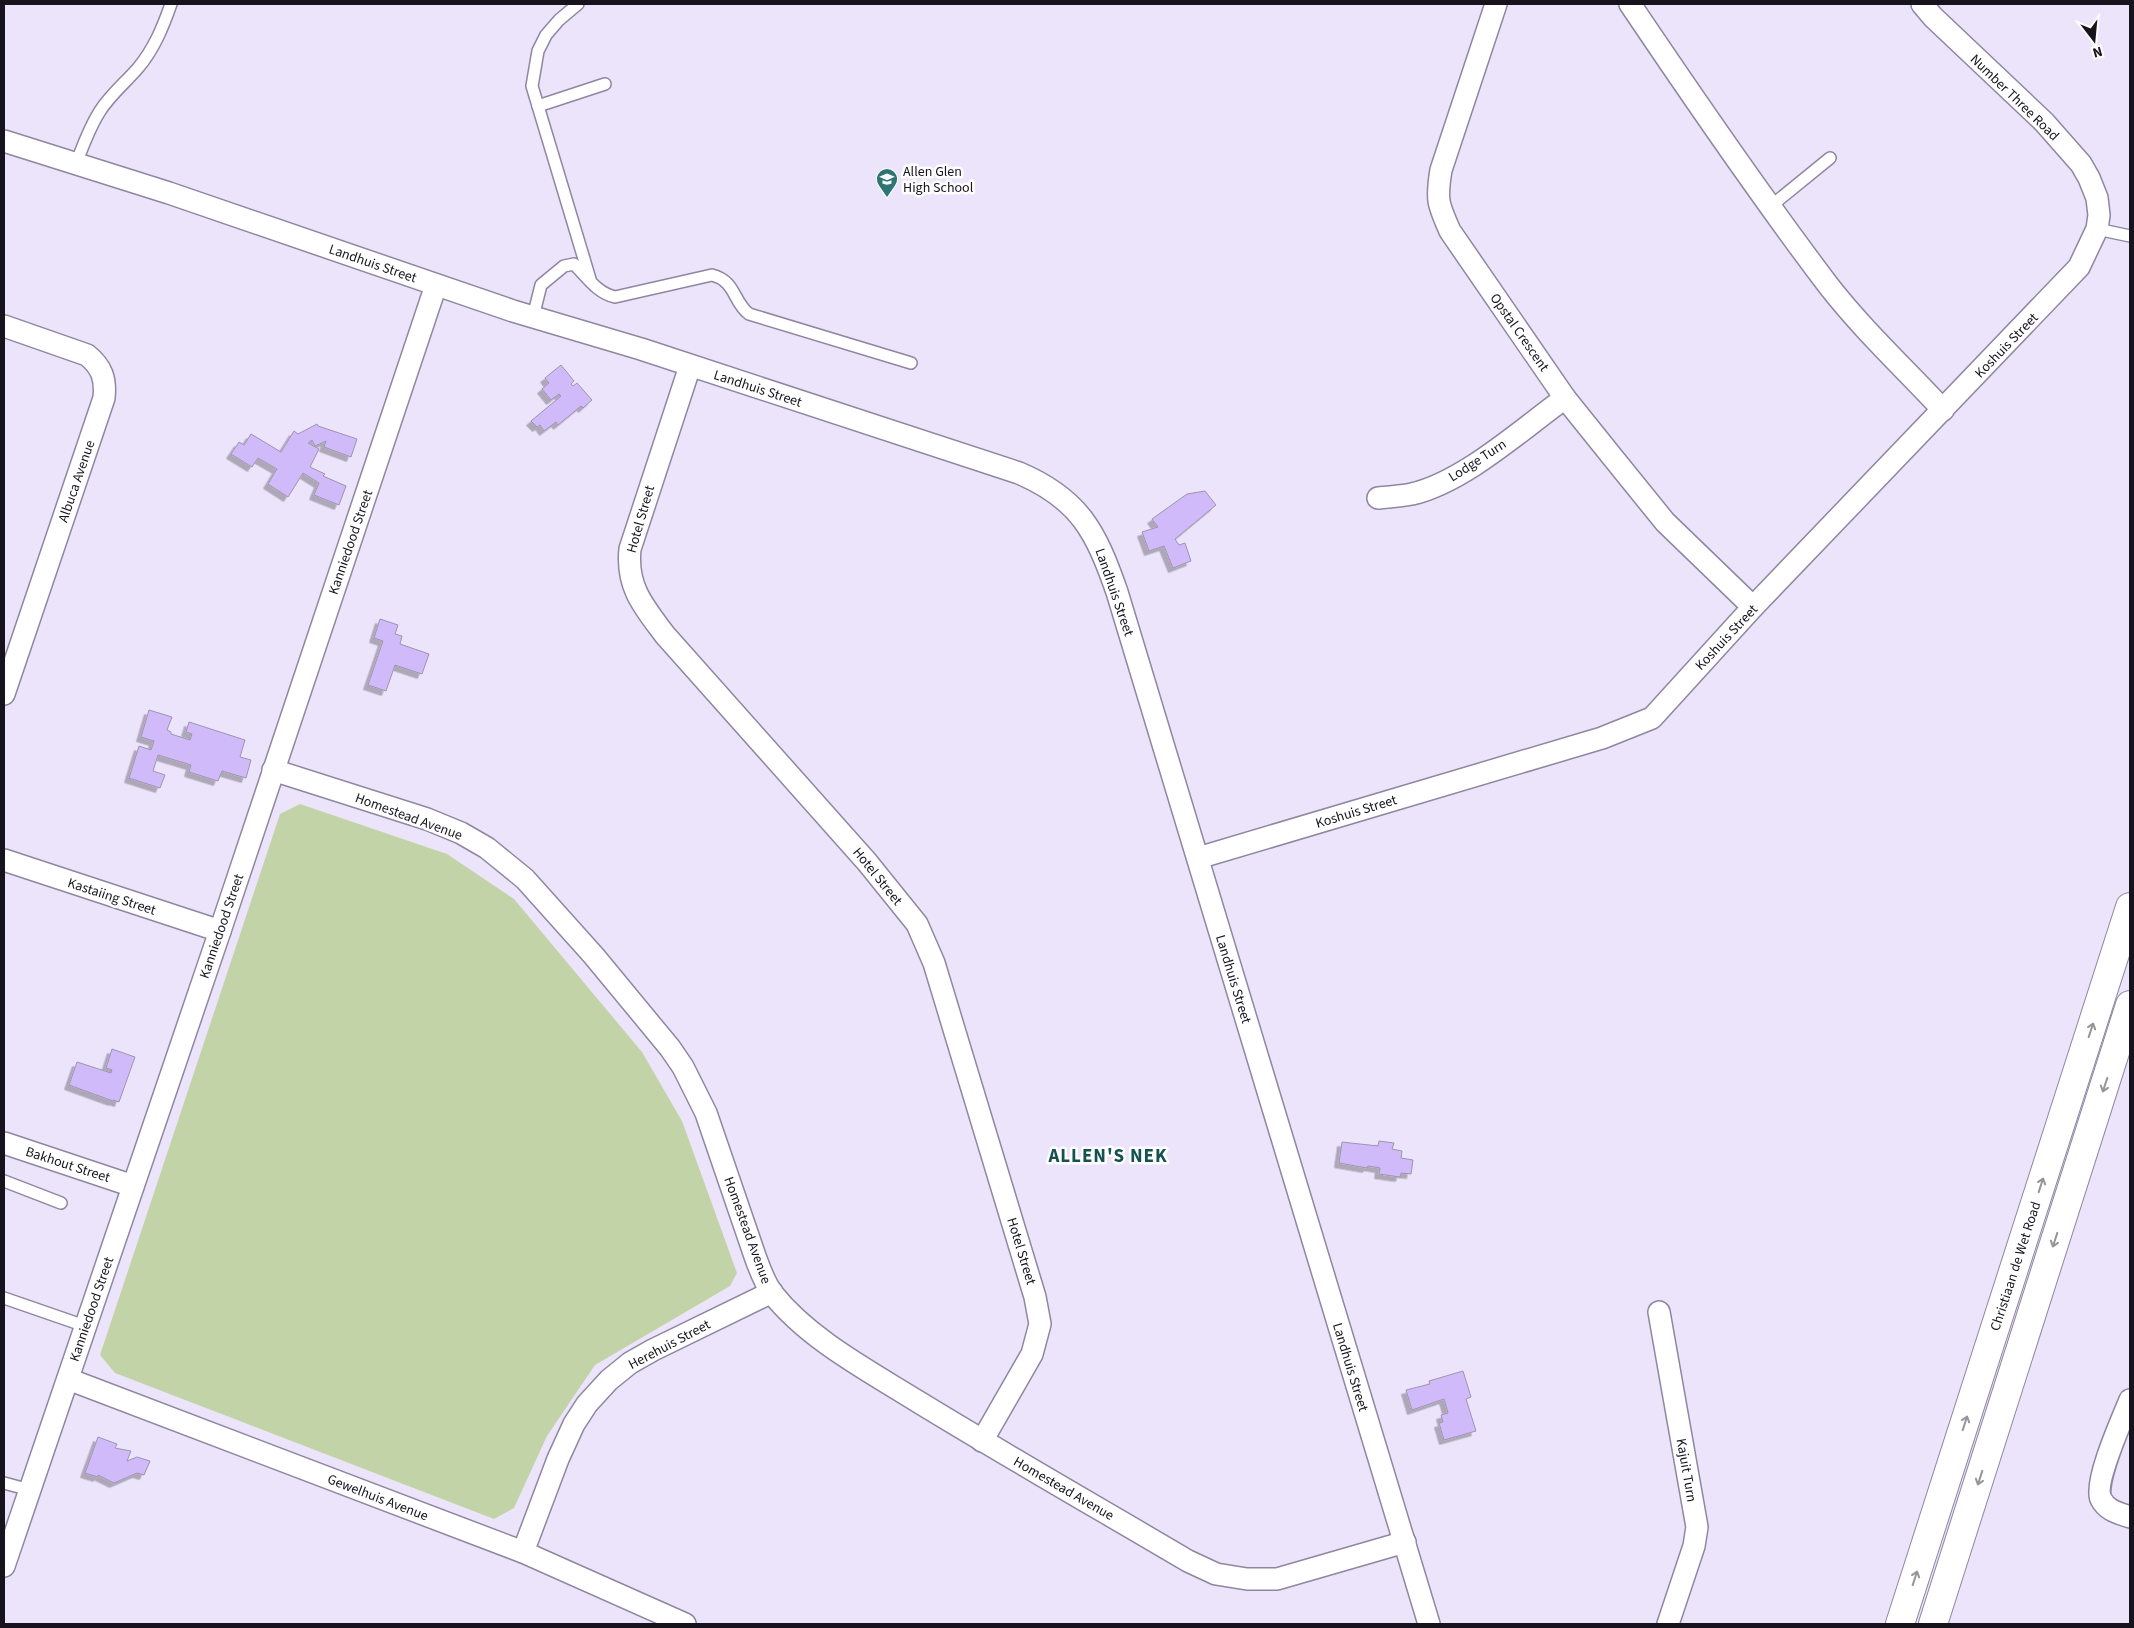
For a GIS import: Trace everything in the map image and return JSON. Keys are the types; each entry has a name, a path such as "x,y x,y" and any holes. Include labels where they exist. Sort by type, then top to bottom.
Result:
{"main road":[{"name":"Christiaan de Wet Road","path":"1900,1624 2130,908"},
{"path":"1933,1624 2130,1005"}],"street":[{"name":"Opstal Crescent","path":"1496,4 1440,170 1438,205 1450,231 1565,398 1665,522 1753,608"},
{"path":"1630,4 1706,116 1829,285 1850,311 1943,410"},
{"name":"Number Three Road","path":"1922,4 1933,17 2044,122 2081,164 2097,198"},
{"name":"Landhuis Street","path":"4,141 168,193 533,317 641,349 1019,473 1042,484 1074,508 1090,529 1103,553 1198,858 1429,1624"},
{"name":"Koshuis Street","path":"1198,858 1602,738 1652,718 1753,608 2079,267 2098,229 2097,198"},
{"name":"Kanniedood Street","path":"4,1566 220,931 436,285"},
{"name":"Albuca Avenue","path":"4,326 87,355 97,363 103,373 105,385 104,398 4,694"},
{"name":"Hotel Street","path":"690,366 630,549 628,565 630,578 644,608 665,635 824,812 917,924 934,963 1036,1297 1040,1324 1032,1354 982,1441"},
{"name":"Lodge Turn","path":"1378,498 1413,494 1441,483 1480,460 1565,398"},
{"name":"Homestead Avenue","path":"273,770 411,814 461,833 493,853 534,888 594,956 670,1048 683,1067 706,1113 762,1275 772,1292 792,1313 836,1349 982,1441 1188,1561 1216,1574 1247,1580 1277,1579 1404,1542"},
{"name":"Kastaiing Street","path":"4,860 220,931"},
{"name":"Bakhout Street","path":"4,1143 133,1186"},
{"name":"Herehuis Street","path":"523,1552 558,1459 574,1424 609,1380 630,1363 653,1350 772,1292"},
{"name":"Kajuit Turn","path":"1659,1312 1696,1527 1694,1546 1668,1624"},
{"name":"Gewelhuis Avenue","path":"68,1380 523,1552 685,1624"},
{"path":"2130,1400 2122,1441 2100,1486 2100,1498 2107,1508 2130,1517"}],"lane":[{"path":"76,164 88,133 99,112 138,68 154,45 171,4"},
{"path":"578,4 558,20 546,35 538,50 532,86 590,281"},
{"path":"538,106 605,84"},
{"path":"1771,206 1830,158"},
{"path":"2098,229 2130,236"},
{"path":"533,317 541,285 564,266 574,264 606,295 616,297 712,275 721,277 729,284 745,311 750,314 911,363"},
{"path":"4,1181 61,1203"},
{"path":"4,1298 86,1326"},
{"path":"4,1483 30,1490"}],"green space":[{"path":"300,804 447,854 514,899 642,1052 682,1121 737,1273 730,1286 595,1365 547,1436 514,1508 494,1519 115,1373 100,1355 280,814"}],"building":[{"path":"561,365 574,381 571,384 573,386 577,383 592,400 583,408 581,406 558,425 556,422 544,431 540,425 537,427 531,421 561,396 559,394 551,400 542,389 549,383 545,378"},
{"path":"317,424 318,426 357,439 351,457 324,447 326,441 315,446 312,440 308,443 319,449 310,467 325,474 323,476 346,486 339,505 314,495 319,483 303,473 288,497 268,484 277,469 258,458 252,467 231,454 239,442 244,445 251,434 281,452 294,431 298,434"},
{"path":"1205,491 1216,505 1175,539 1179,545 1185,543 1191,561 1173,568 1164,546 1149,551 1142,532 1158,527 1152,519 1187,494"},
{"path":"380,619 398,625 395,634 402,636 400,644 429,654 422,674 395,665 386,691 368,685 383,641 374,638"},
{"path":"149,710 172,717 167,730 171,734 190,740 192,734 186,732 189,722 245,740 240,757 251,760 246,778 222,771 218,781 189,772 191,765 158,755 153,771 165,775 160,788 129,778 139,746 151,750 154,741 141,737"},
{"path":"112,1049 135,1057 119,1102 69,1085 77,1062 111,1073 112,1070 106,1068"},
{"path":"1379,1141 1394,1143 1392,1149 1402,1151 1401,1158 1413,1160 1411,1174 1401,1173 1400,1177 1379,1174 1380,1168 1368,1166 1367,1168 1339,1163 1342,1142 1378,1146"},
{"path":"1463,1371 1471,1397 1466,1399 1476,1431 1444,1440 1439,1423 1443,1422 1441,1415 1448,1413 1444,1399 1412,1410 1406,1390 1430,1384 1429,1381"},
{"path":"98,1437 117,1444 115,1448 131,1451 127,1461 137,1457 150,1461 144,1475 137,1473 114,1483 98,1475 98,1477 85,1473"}],"place":[{"name":"Allen Glen High School","path":"887,198"}],"district":[{"name":"ALLEN'S NEK","path":"1108,1155"}]}
